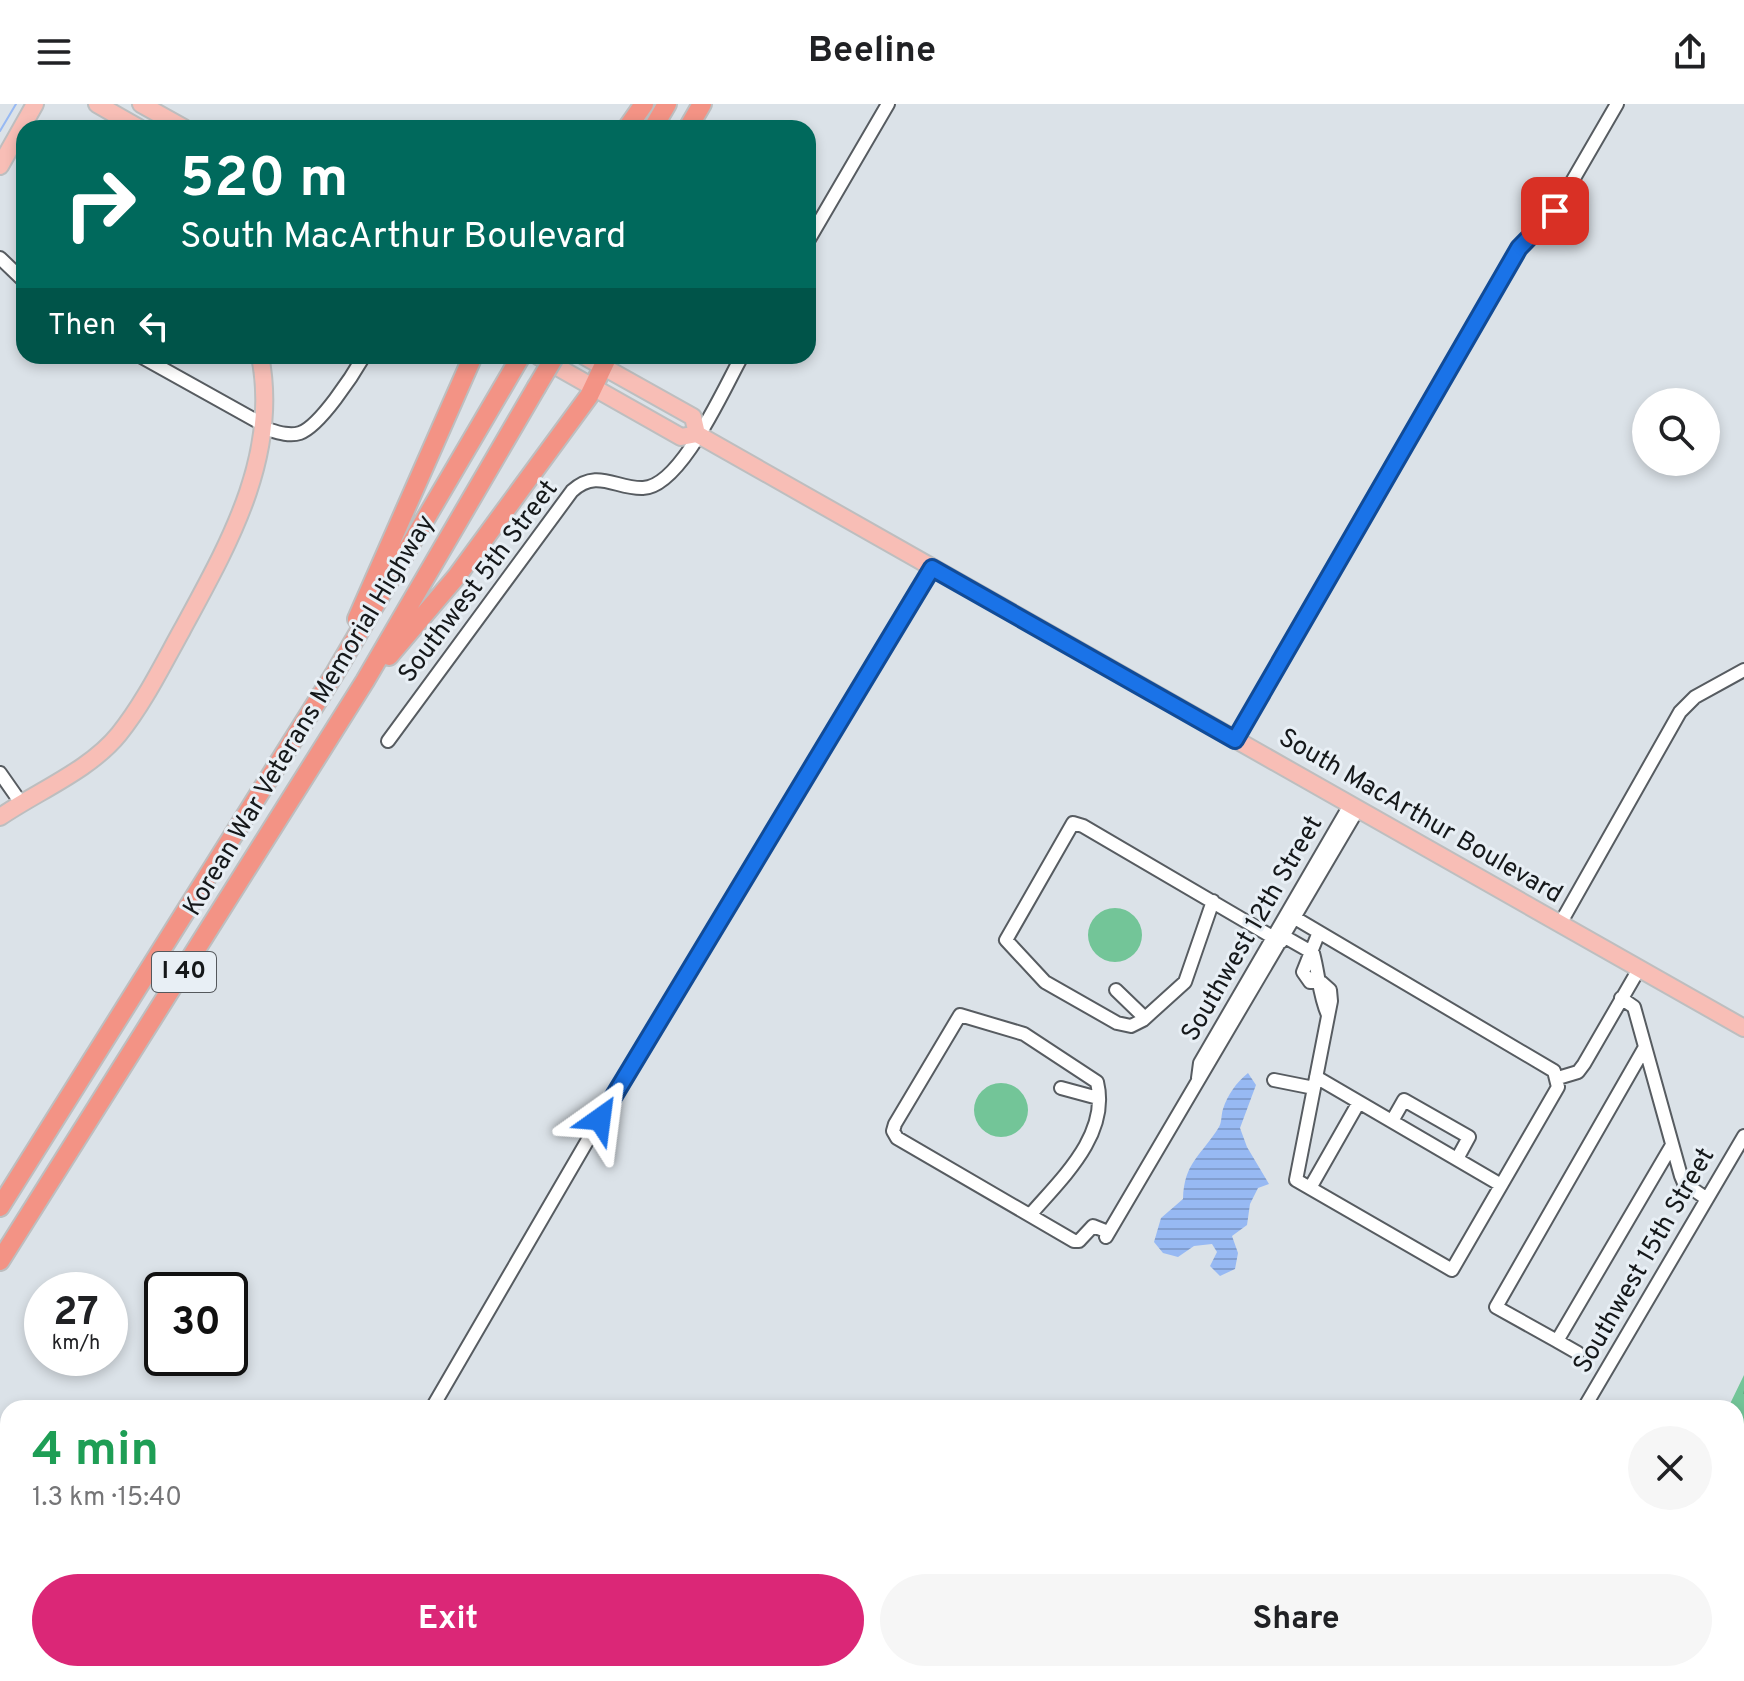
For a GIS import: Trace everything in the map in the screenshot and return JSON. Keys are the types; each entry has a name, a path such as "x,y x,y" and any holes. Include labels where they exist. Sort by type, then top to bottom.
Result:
{"highway":[{"path":"335,673 470,364"},
{"name":"Korean War Veterans Memorial Highway","path":"0,1207 335,673 516,364"},
{"name":"Korean War Veterans Memorial Highway","path":"0,1261 365,681 550,364"},
{"path":"365,681 457,576 595,389 605,364"}],"main road":[{"path":"97,104 125,120"},
{"path":"141,104 169,120"},
{"path":"0,166 16,138"},
{"path":"0,817 90,761 127,722 163,665 229,543 254,480 266,387 262,364"},
{"name":"South MacArthur Boulevard","path":"552,364 681,437 697,434 1744,1028"},
{"name":"South MacArthur Boulevard","path":"609,364 693,417 697,434"}],"street":[{"path":"816,227 888,104"},
{"path":"1235,740 1519,248 1555,211 1617,104"},
{"path":"0,258 16,273"},
{"path":"154,364 263,426 291,435 303,432 346,387 359,364"},
{"name":"Southwest 5th Street","path":"388,741 572,491 599,479 644,488 661,483 675,472 737,364"},
{"path":"437,1400 600,1119 932,568"},
{"path":"1560,924 1680,712 1695,697 1744,670"},
{"path":"0,773 21,803"},
{"name":"Southwest 12th Street","path":"1279,937 1295,918 1354,807"},
{"name":"Southwest 12th Street","path":"1030,1215 1074,1241 1079,1241 1093,1226 1106,1236 1198,1078 1200,1063 1279,937 1354,807"},
{"path":"1213,901 1185,982 1138,1024 1124,1026 1045,982 1008,945 1007,934 1073,823 1313,953 1321,982 1319,992 1328,1015 1296,1180 1452,1270 1558,1087 1556,1074"},
{"path":"1295,918 1395,977 1409,979 1423,994 1556,1074"},
{"path":"1308,951 1319,932"},
{"path":"1556,1074 1584,1064 1639,969"},
{"path":"1116,990 1145,1018"},
{"path":"1621,998 1634,1007 1684,1183 1707,1199"},
{"path":"960,1015 1024,1034 1093,1076 1098,1098 1087,1147 1030,1215 897,1138 893,1131 960,1015"},
{"path":"1578,1353 1496,1307 1645,1047"},
{"path":"1274,1080 1315,1083 1359,1102 1501,1185"},
{"path":"1061,1088 1098,1098"},
{"path":"1392,1121 1404,1100 1469,1137 1457,1159"},
{"path":"1310,1188 1359,1102"},
{"name":"Southwest 15th Street","path":"1589,1400 1744,1136"},
{"path":"1557,1341 1672,1145"}],"green space":[{"path":"1115,908 1134,916 1142,935 1134,954 1115,962 1096,954 1088,935 1096,916"},
{"path":"1001,1083 1020,1091 1028,1110 1020,1129 1001,1137 982,1129 974,1110 982,1091"},
{"path":"1744,1375 1744,1400 1732,1400"}],"water":[{"path":"1248,1073 1256,1085 1240,1128 1247,1147 1269,1184 1258,1188 1250,1204 1247,1225 1232,1236 1238,1253 1235,1269 1220,1276 1210,1266 1217,1252 1212,1244 1194,1246 1178,1257 1163,1253 1154,1242 1161,1218 1183,1199 1190,1167 1219,1127 1230,1094"}],"waterway":[{"path":"0,131 16,104"}],"route":[{"path":"600,1119 932,568 1235,740 1525,238 1555,211"}]}
